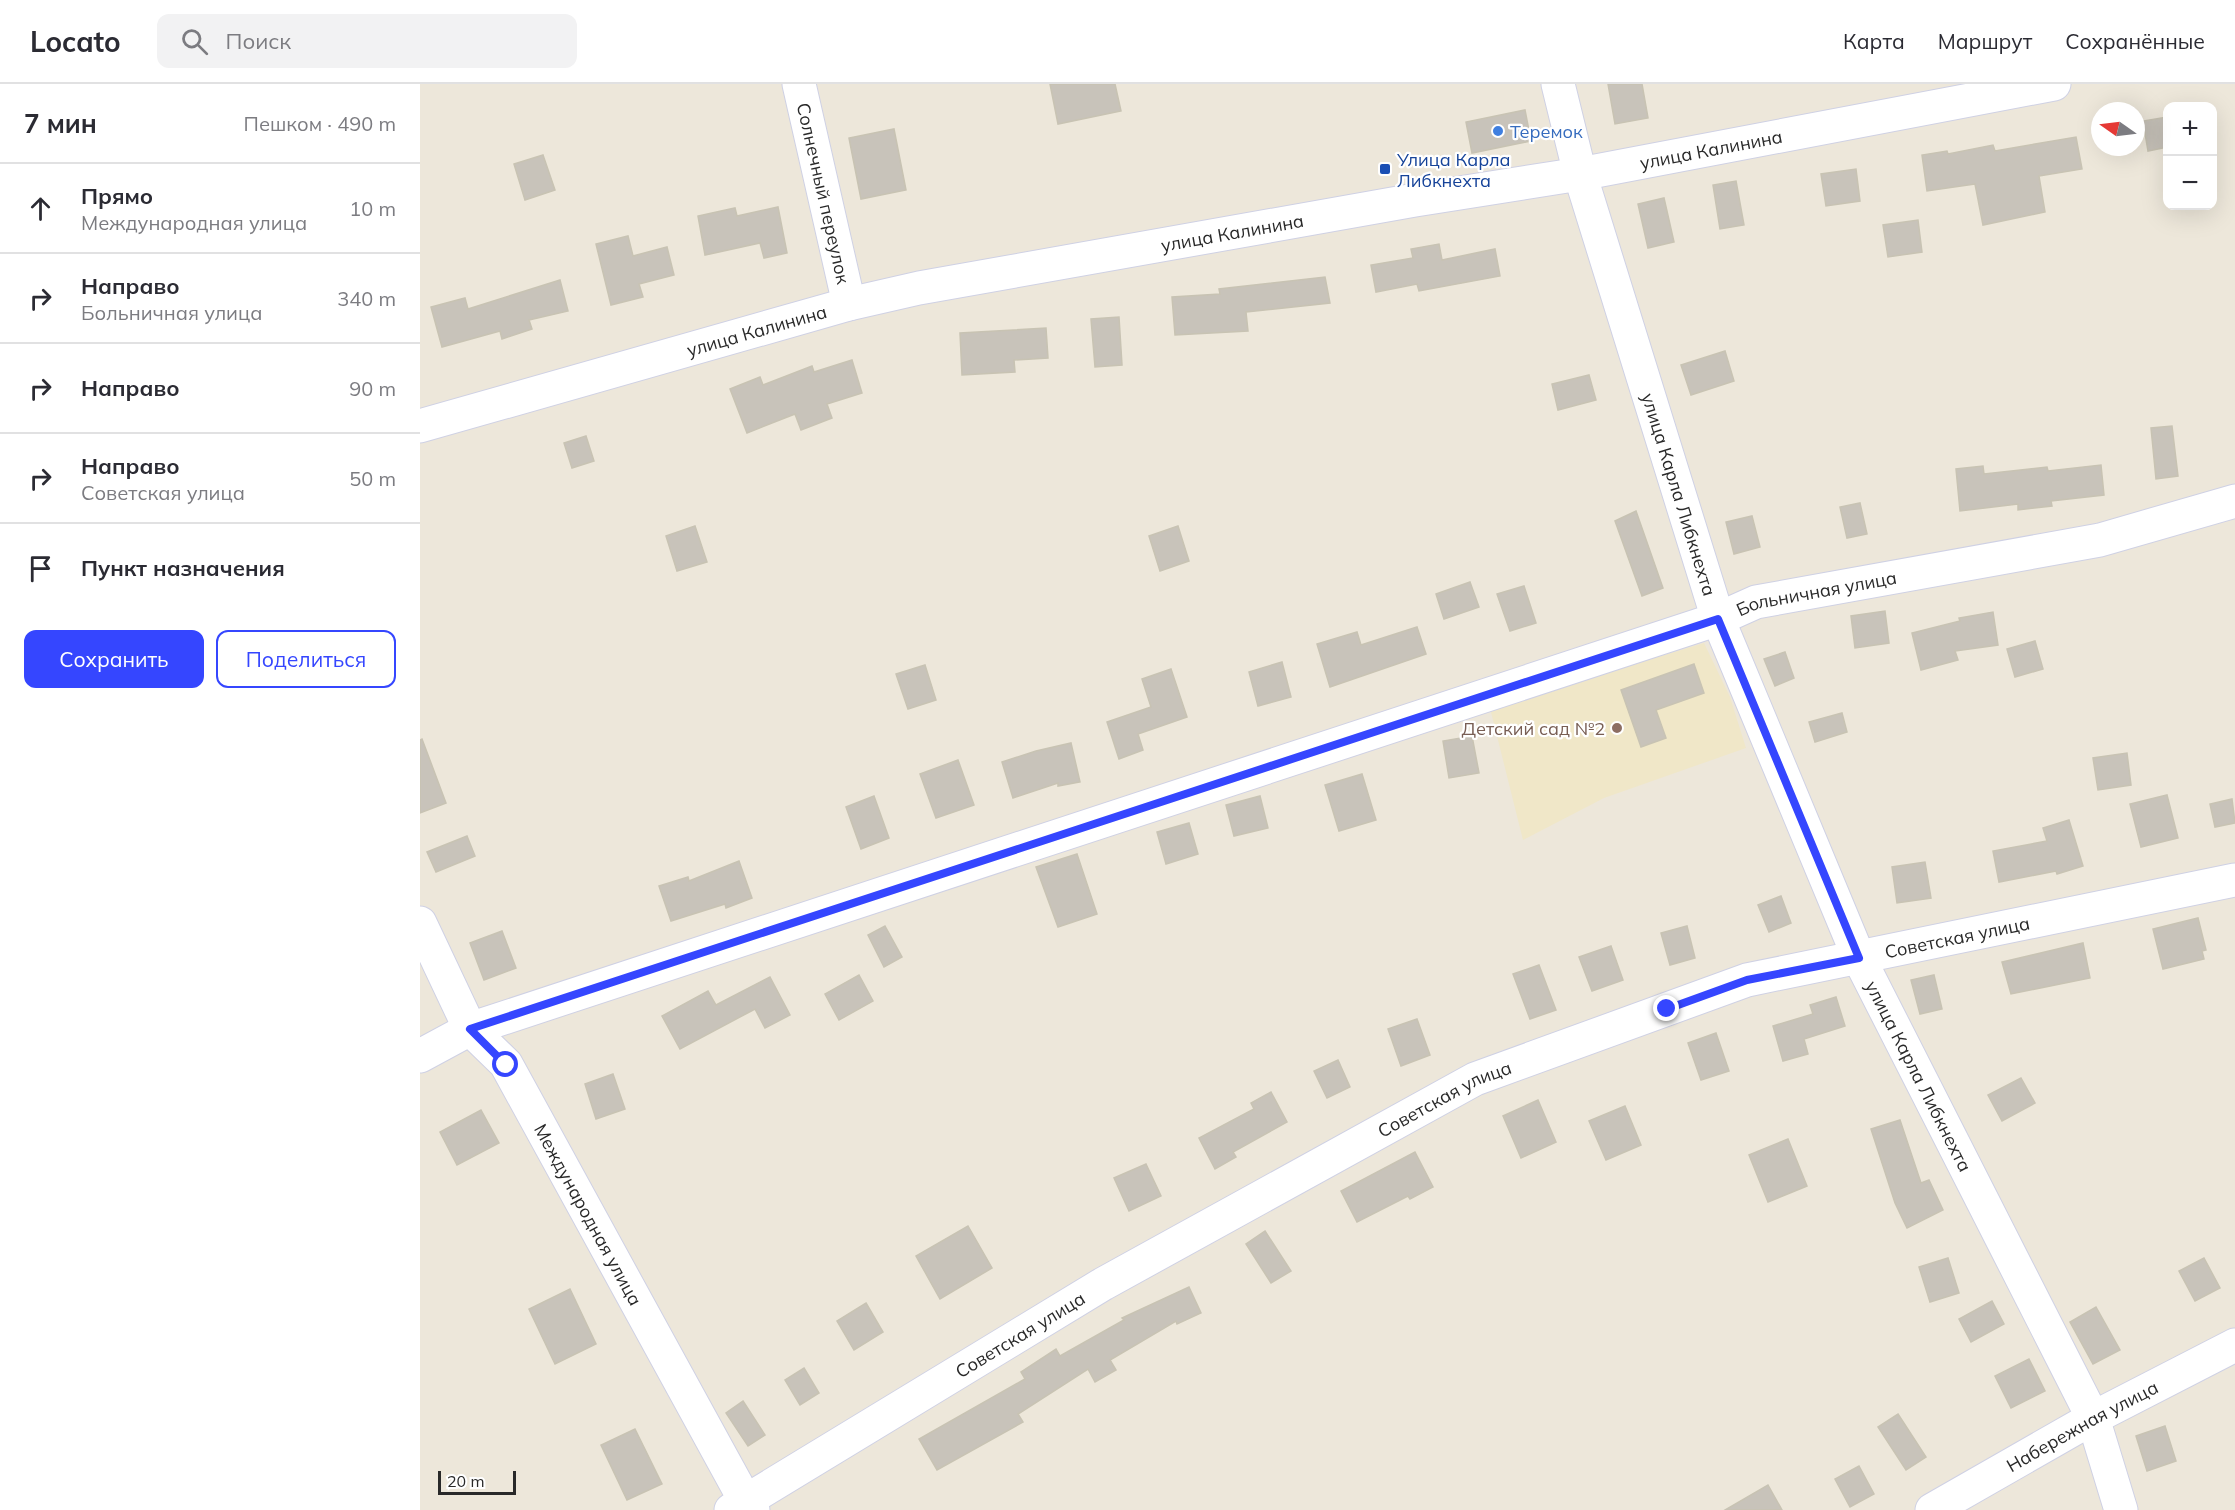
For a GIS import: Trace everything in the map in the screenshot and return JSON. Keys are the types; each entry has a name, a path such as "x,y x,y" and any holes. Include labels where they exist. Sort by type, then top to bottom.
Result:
{"street":[{"name":"Солнечный переулок","path":"799,84 849,304"},
{"name":"улица Карла Либкнехта","path":"1558,84 1580,174 1718,619 1859,958 2093,1418 2121,1510"},
{"name":"улица Калинина","path":"420,426 849,304 919,288 1415,200 1580,174 2054,84"},
{"name":"Больничная улица","path":"420,1056 470,1029 1718,619 1756,602 2100,540 2235,501"},
{"name":"Советская улица","path":"744,1507 1103,1284 1475,1079 1747,980 2235,880"},
{"name":"Международная улица","path":"420,923 470,1029 506,1065 744,1507"},
{"name":"Набережная улица","path":"1932,1510 2093,1418 2235,1345"}],"shaded area":[{"name":"Детский сад №2","path":"1704,643 1730,697 1746,748 1604,798 1523,840 1490,708"}],"building":[{"path":"1050,84 1115,84 1121,111 1058,124"},
{"path":"1608,84 1642,84 1648,118 1615,124"},
{"name":"Теремок","path":"1525,110 1531,141 1472,153 1466,122"},
{"path":"2163,118 2163,148 2148,151 2145,121"},
{"path":"894,129 906,190 861,199 849,138"},
{"path":"2076,137 2082,169 2039,176 2045,212 1983,225 1975,184 1927,191 1922,155 1947,151 1948,154 1993,145 1995,151"},
{"path":"543,155 555,190 525,200 514,164"},
{"path":"1856,169 1860,201 1826,206 1821,174"},
{"path":"1736,181 1744,225 1720,229 1713,185"},
{"path":"1664,198 1674,242 1648,248 1638,204"},
{"path":"778,207 787,253 764,258 760,243 705,255 698,216 735,208 737,216"},
{"path":"1918,220 1922,252 1888,257 1883,225"},
{"path":"628,236 633,256 667,247 674,275 639,284 643,297 611,305 596,244"},
{"path":"1439,244 1442,260 1495,249 1500,276 1419,291 1417,284 1376,292 1371,265 1413,258 1411,249"},
{"path":"1325,277 1330,303 1246,312 1248,331 1175,335 1172,297 1220,294 1219,289"},
{"path":"560,280 568,311 529,320 532,329 502,339 500,331 442,347 431,307 465,298 468,309"},
{"path":"1119,317 1122,365 1095,367 1091,319"},
{"path":"1046,328 1048,358 1014,360 1015,372 962,375 960,333"},
{"path":"1725,351 1734,381 1691,395 1681,365"},
{"path":"852,360 862,393 827,404 832,418 801,430 795,414 747,433 730,389 760,377 763,385 812,366 814,372"},
{"path":"1589,375 1596,400 1558,410 1552,384"},
{"path":"2172,426 2178,476 2156,479 2151,428"},
{"path":"586,436 594,461 572,468 564,443"},
{"path":"2101,465 2104,495 2051,501 2052,506 2018,510 2018,504 1960,511 1956,469 1983,466 1984,474 2047,467 2048,471"},
{"path":"1860,503 1867,534 1847,538 1840,507"},
{"path":"1636,511 1663,588 1642,596 1615,521"},
{"path":"1752,516 1760,547 1734,554 1726,522"},
{"path":"695,526 707,562 677,571 666,536"},
{"path":"1178,526 1189,561 1160,571 1149,536"},
{"path":"1470,582 1479,607 1444,619 1436,594"},
{"path":"1524,586 1536,623 1510,631 1497,594"},
{"path":"1885,611 1889,643 1855,648 1851,616"},
{"path":"1993,612 1998,645 1955,651 1958,660 1921,670 1912,633 1960,621 1959,618"},
{"path":"1417,627 1426,654 1330,687 1317,644 1357,632 1361,645"},
{"path":"2035,641 2043,669 2015,677 2007,649"},
{"path":"1785,652 1794,678 1775,686 1764,659"},
{"path":"1282,662 1291,697 1258,706 1249,672"},
{"path":"1694,664 1704,693 1656,710 1666,738 1641,747 1621,690"},
{"path":"925,665 936,700 908,709 896,674"},
{"path":"1171,669 1187,717 1138,734 1143,750 1119,759 1107,722 1151,707 1142,679"},
{"path":"1842,713 1847,732 1815,742 1809,722"},
{"path":"1472,736 1479,773 1449,778 1443,741"},
{"path":"422,739 446,803 420,813 420,740"},
{"path":"1071,743 1080,782 1058,786 1058,783 1013,798 1002,762"},
{"path":"2127,753 2131,785 2098,790 2093,758"},
{"path":"958,760 974,805 936,818 920,774"},
{"path":"1362,774 1376,820 1339,831 1325,785"},
{"path":"2167,795 2178,838 2141,847 2130,804"},
{"path":"874,796 889,838 861,849 846,807"},
{"path":"1260,796 1268,828 1234,836 1226,805"},
{"path":"2232,799 2235,823 2215,827 2210,804"},
{"path":"2069,820 2083,866 2057,874 2056,871 1999,882 1993,851 2047,841 2043,828"},
{"path":"1189,823 1198,854 1166,864 1157,832"},
{"path":"467,836 475,856 436,872 427,852"},
{"path":"1077,854 1097,914 1058,927 1036,867"},
{"path":"739,861 752,898 726,908 725,904 671,921 659,886 688,877 689,881"},
{"path":"1925,862 1931,898 1897,903 1892,867"},
{"path":"1781,896 1791,923 1769,932 1758,905"},
{"path":"2198,918 2206,950 2202,951 2204,959 2163,969 2153,929"},
{"path":"885,926 902,957 884,967 868,935"},
{"path":"1687,926 1695,958 1670,965 1661,933"},
{"path":"502,931 516,968 484,980 470,943"},
{"path":"2083,943 2090,978 2011,994 2002,962"},
{"path":"1611,946 1623,980 1592,991 1579,957"},
{"path":"1539,965 1556,1010 1530,1019 1513,974"},
{"path":"859,975 873,1001 839,1020 825,994"},
{"path":"1934,975 1942,1009 1920,1014 1911,980"},
{"path":"770,977 790,1015 765,1028 755,1009 680,1049 662,1016 708,991 716,1005"},
{"path":"1836,997 1845,1026 1804,1039 1808,1054 1783,1061 1773,1026 1813,1014 1810,1005"},
{"path":"1417,1019 1430,1055 1401,1066 1388,1029"},
{"path":"1716,1033 1729,1071 1701,1080 1688,1043"},
{"path":"1338,1060 1350,1087 1327,1098 1314,1071"},
{"path":"613,1074 625,1109 596,1119 585,1084"},
{"path":"2021,1078 2035,1103 2002,1121 1988,1095"},
{"path":"1271,1092 1287,1122 1233,1152 1236,1157 1215,1169 1199,1138 1254,1109 1251,1103"},
{"path":"1538,1100 1556,1142 1521,1158 1503,1116"},
{"path":"1625,1106 1641,1145 1606,1160 1589,1121"},
{"path":"481,1110 499,1143 457,1165 440,1132"},
{"path":"1900,1120 1921,1183 1929,1180 1943,1210 1907,1228 1895,1203 1871,1129"},
{"path":"1788,1139 1807,1186 1768,1202 1749,1155"},
{"path":"1415,1152 1433,1187 1410,1199 1408,1196 1357,1222 1341,1191"},
{"path":"1146,1164 1161,1196 1129,1211 1114,1178"},
{"path":"968,1226 992,1268 940,1299 916,1256"},
{"path":"1265,1231 1291,1271 1271,1283 1246,1244"},
{"path":"1948,1258 1959,1293 1930,1302 1919,1267"},
{"path":"2204,1258 2220,1288 2195,1301 2179,1271"},
{"path":"1189,1287 1201,1313 1177,1324 1176,1321 1110,1360 1116,1370 1095,1382 1088,1369 1018,1414 1023,1422 937,1470 919,1439 1025,1379 1021,1372 1056,1349 1060,1356 1124,1320 1122,1318"},
{"path":"570,1289 596,1344 555,1364 529,1309"},
{"path":"1992,1301 2004,1324 1971,1342 1959,1319"},
{"path":"866,1303 883,1332 854,1350 837,1321"},
{"path":"2096,1307 2120,1350 2093,1364 2070,1322"},
{"path":"2029,1359 2045,1391 2011,1408 1995,1376"},
{"path":"804,1368 819,1393 800,1405 785,1380"},
{"path":"743,1401 765,1435 748,1446 726,1413"},
{"path":"1898,1414 1926,1457 1906,1470 1878,1427"},
{"path":"2165,1426 2176,1461 2147,1471 2136,1436"},
{"path":"635,1429 662,1484 627,1500 601,1445"},
{"path":"1859,1466 1874,1494 1850,1507 1835,1479"},
{"path":"1768,1485 1782,1510 1725,1510"}],"place":[{"name":"Теремок","path":"1498,131"},
{"name":"Улица Карла Либкнехта","path":"1385,169"},
{"name":"Детский сад №2","path":"1617,728"}],"route":[{"path":"506,1065 470,1029 1718,619 1859,958 1747,980 1667,1009"}]}
